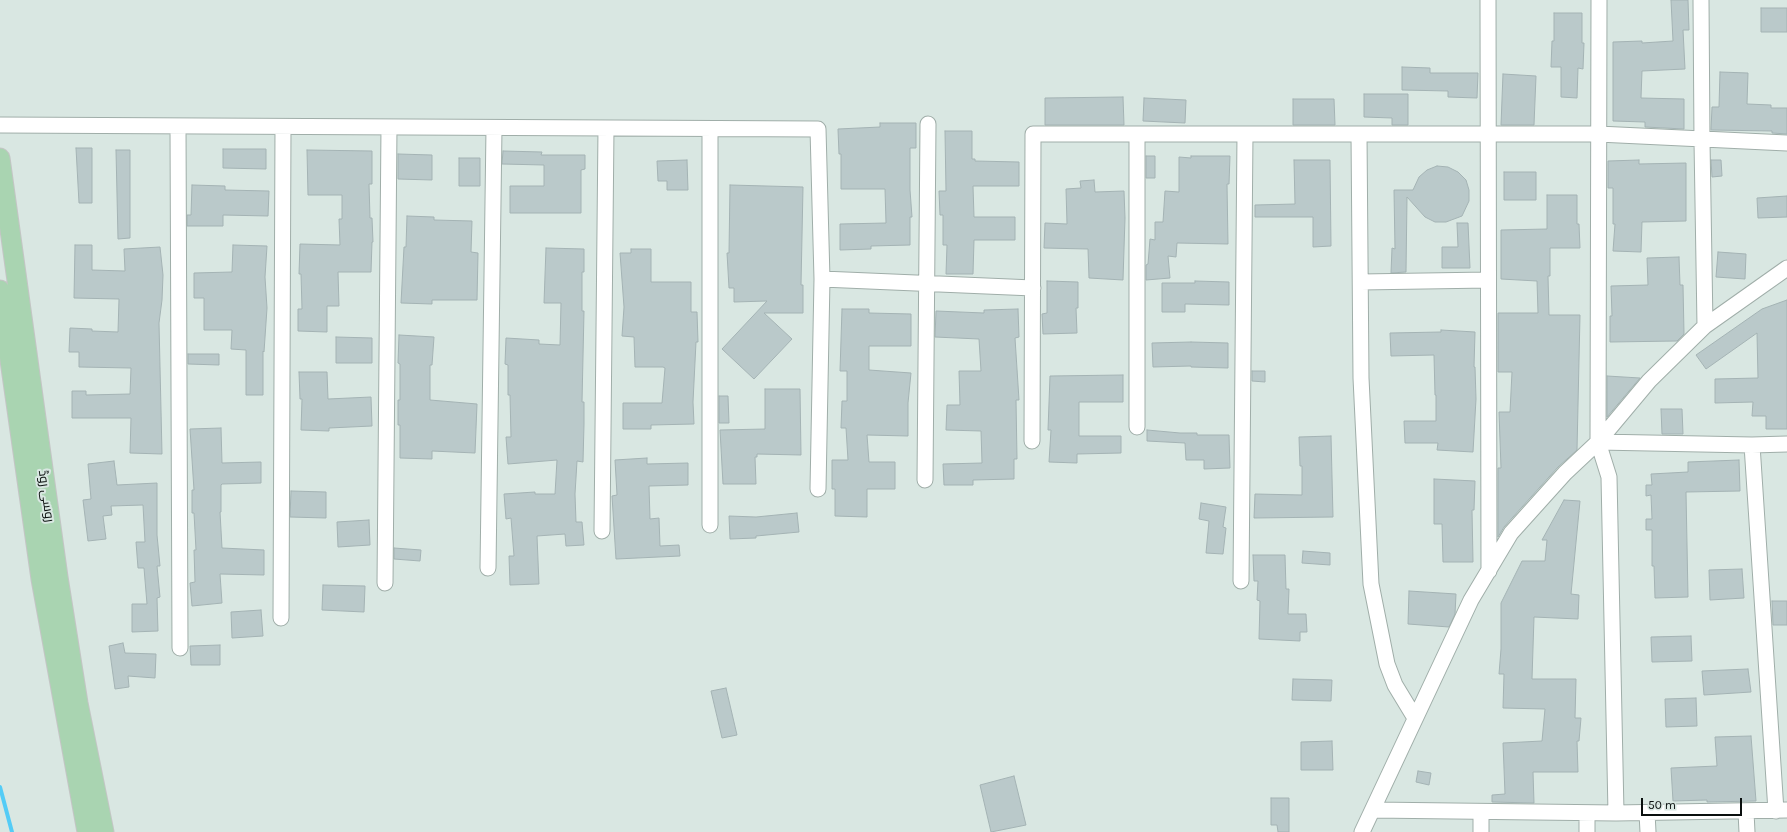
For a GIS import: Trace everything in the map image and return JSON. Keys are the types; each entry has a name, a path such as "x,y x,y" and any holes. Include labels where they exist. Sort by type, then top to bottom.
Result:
{"main road":[{"name":"روسی روڈ","path":"0,158 58,576 78,703 104,832"},
{"path":"0,290 41,579 86,832"}],"street":[{"path":"1488,0 1489,570"},
{"path":"1599,0 1598,442 1609,477 1616,813"},
{"path":"1702,0 1702,141 1705,326"},
{"path":"925,480 928,124"},
{"path":"0,125 818,130 822,279 818,489"},
{"path":"178,126 180,648"},
{"path":"281,618 283,126"},
{"path":"385,583 389,127"},
{"path":"488,568 494,128"},
{"path":"602,531 606,128"},
{"path":"710,129 710,526"},
{"path":"1032,441 1033,134 1598,134 1702,141 1787,144"},
{"path":"1137,134 1137,427"},
{"path":"1241,581 1244,134"},
{"path":"1359,134 1361,378 1371,584 1387,664 1395,685 1415,718"},
{"path":"1362,832 1471,600 1511,533 1565,473 1598,442 1648,381 1705,326 1787,268"},
{"path":"822,279 1033,288"},
{"path":"1361,282 1488,280"},
{"path":"1598,442 1752,445 1787,444"},
{"path":"1372,810 1481,813 1782,811 1752,445"},
{"path":"1746,812 1747,832"},
{"path":"1481,813 1481,832"},
{"path":"1587,813 1587,832"},
{"path":"1647,813 1648,832"}],"building":[{"path":"1671,0 1688,0 1689,30 1683,30 1685,69 1642,71 1641,98 1684,99 1684,129 1645,127 1645,122 1613,121 1613,42 1642,41 1642,43 1673,41"},
{"path":"1761,8 1787,8 1787,32 1761,32"},
{"path":"1554,13 1582,13 1582,43 1584,43 1583,69 1578,68 1577,98 1561,97 1561,67 1551,67 1552,41 1554,41"},
{"path":"1402,67 1430,68 1430,73 1478,73 1477,98 1448,97 1448,91 1402,90"},
{"path":"1720,72 1748,73 1747,104 1771,105 1771,108 1787,108 1787,134 1772,133 1772,131 1711,130 1712,107 1719,107"},
{"path":"1503,74 1536,76 1534,125 1501,125"},
{"path":"1364,94 1408,94 1408,125 1392,125 1392,118 1364,117"},
{"path":"1123,97 1124,125 1045,125 1045,98"},
{"path":"1144,98 1186,100 1185,123 1143,121"},
{"path":"1293,99 1334,99 1335,125 1293,125"},
{"path":"880,123 916,123 916,148 910,148 910,190 912,217 910,217 910,245 871,246 871,249 840,250 840,224 886,223 885,189 841,189 841,154 839,154 838,129 880,127"},
{"path":"945,131 972,131 972,159 975,159 975,161 1019,162 1019,186 973,186 974,217 1015,217 1015,240 974,240 973,274 946,274 947,245 943,245 943,215 940,215 939,191 946,191"},
{"path":"76,148 92,148 92,203 79,203"},
{"path":"223,149 266,149 266,169 223,168"},
{"path":"116,150 130,150 130,238 118,239"},
{"path":"307,150 372,151 372,184 369,184 370,218 372,218 373,242 371,272 338,272 339,306 327,306 327,332 298,331 298,309 302,309 301,274 299,274 300,244 340,245 339,219 342,219 342,195 308,195"},
{"path":"503,151 542,152 541,155 585,155 585,169 581,170 581,213 510,213 510,186 544,186 544,165 502,164"},
{"path":"398,154 432,155 432,180 398,179"},
{"path":"1146,156 1155,156 1155,178 1146,178"},
{"path":"1191,156 1230,156 1229,184 1227,184 1228,244 1177,243 1176,257 1168,256 1170,278 1146,280 1146,265 1148,264 1150,239 1155,240 1155,222 1163,222 1165,191 1179,192 1179,157 1191,158"},
{"path":"459,158 480,158 480,186 459,186"},
{"path":"687,160 688,190 667,190 667,181 658,181 657,161"},
{"path":"1294,160 1330,160 1331,246 1313,247 1313,217 1255,217 1255,205 1295,204"},
{"path":"1639,160 1639,164 1686,163 1686,221 1642,222 1641,252 1613,251 1615,224 1613,224 1613,188 1608,188 1608,161"},
{"path":"1711,160 1721,160 1722,176 1712,177"},
{"path":"1437,166 1448,167 1458,172 1466,180 1469,190 1469,201 1462,216 1446,222 1435,222 1425,217 1407,197 1406,272 1391,273 1392,248 1395,249 1394,190 1413,190 1419,177 1427,170"},
{"path":"1504,172 1536,172 1536,200 1504,200"},
{"path":"1094,180 1095,192 1124,191 1125,218 1123,280 1089,278 1088,249 1044,248 1045,223 1067,224 1066,189 1081,188 1080,181"},
{"path":"192,185 225,186 225,190 269,191 268,216 223,215 223,226 187,226 187,215 191,215"},
{"path":"730,185 803,187 801,285 803,285 803,313 764,313 792,339 754,379 722,349 767,301 734,302 734,288 729,288 727,253 729,253"},
{"path":"1547,195 1577,195 1577,224 1579,224 1580,248 1550,248 1550,276 1548,276 1549,315 1580,315 1577,450 1558,467 1504,527 1498,537 1498,468 1501,468 1499,412 1510,412 1512,372 1498,372 1498,313 1538,313 1537,281 1501,279 1501,230 1547,229"},
{"path":"1787,196 1787,217 1758,218 1757,198"},
{"path":"407,216 434,217 434,220 472,221 471,252 478,253 477,300 432,300 432,304 401,303"},
{"path":"1457,223 1468,223 1470,268 1442,268 1442,247 1458,247"},
{"path":"75,245 92,245 92,270 125,271 124,249 160,247 163,275 159,323 162,454 130,453 131,418 72,418 72,391 86,391 86,395 130,394 131,368 79,367 79,352 69,352 70,328 118,332 119,299 74,298"},
{"path":"233,245 267,246 265,277 267,308 264,352 263,351 263,395 246,395 246,350 231,349 232,330 204,330 204,298 194,298 194,273 232,272"},
{"path":"546,248 584,249 584,272 582,272 582,311 584,311 582,402 584,402 583,462 577,461 575,494 576,522 582,522 584,545 566,546 565,534 537,536 539,584 510,585 509,556 514,556 511,518 506,519 504,494 535,492 535,494 555,494 557,460 508,464 506,437 511,437 510,395 508,395 508,365 505,364 506,338 539,340 539,344 560,345 561,303 544,303"},
{"path":"631,249 651,249 651,282 691,282 691,312 697,312 698,342 696,342 693,402 694,424 651,425 651,429 623,429 623,403 662,403 665,368 635,367 634,337 622,336 624,307 620,253 631,253"},
{"path":"1718,252 1746,254 1745,279 1716,277"},
{"path":"1679,257 1680,285 1683,285 1684,334 1677,341 1610,342 1610,316 1612,316 1611,286 1648,285 1647,258"},
{"path":"1047,281 1078,282 1078,308 1076,308 1077,333 1043,334 1042,314 1047,313"},
{"path":"1195,281 1229,282 1229,305 1185,304 1185,312 1162,312 1162,283 1195,283"},
{"path":"1787,300 1787,429 1766,429 1766,416 1752,416 1753,402 1715,403 1715,379 1758,378 1757,333 1706,369 1696,355 1762,309"},
{"path":"842,309 869,309 869,313 911,314 911,346 869,346 869,370 911,373 908,403 908,436 867,435 869,462 895,462 895,489 867,489 867,517 835,516 835,489 832,489 832,460 848,460 846,428 841,428 842,401 847,401 847,371 840,371"},
{"path":"1018,309 1019,337 1015,338 1019,400 1016,400 1017,459 1014,459 1014,479 973,480 973,485 944,485 943,464 982,463 981,431 946,430 947,405 960,405 959,371 981,371 979,339 935,337 936,311 984,313 984,310"},
{"path":"1441,330 1475,332 1474,367 1476,399 1473,452 1437,450 1438,443 1405,443 1404,421 1436,421 1434,355 1391,356 1390,333 1441,332"},
{"path":"399,335 434,337 432,365 430,365 430,400 477,404 475,453 432,451 432,459 400,458 400,425 398,425 398,400 400,400 400,364 398,363"},
{"path":"336,337 372,338 372,363 336,363"},
{"path":"1152,343 1228,343 1228,368 1191,366 1153,367"},
{"path":"188,354 219,354 219,365 188,364"},
{"path":"1252,371 1265,371 1265,382 1252,381"},
{"path":"299,372 327,372 328,399 371,397 372,426 329,428 329,431 301,430 302,399 300,399"},
{"path":"1123,375 1123,402 1079,402 1079,436 1121,436 1121,453 1077,454 1077,463 1049,462 1051,430 1048,430 1050,376"},
{"path":"1607,376 1640,378 1607,417"},
{"path":"765,389 800,389 801,455 757,454 757,457 755,457 756,484 723,484 720,430 765,429"},
{"path":"719,396 728,396 729,423 719,423"},
{"path":"1661,409 1682,409 1683,434 1662,434"},
{"path":"221,428 222,463 261,462 261,483 221,485 220,512 222,548 264,550 264,575 220,574 222,603 192,606 190,583 195,582 194,550 196,550 194,513 192,513 192,490 194,490 190,429"},
{"path":"1147,430 1197,433 1197,435 1229,435 1230,468 1204,469 1204,460 1186,460 1185,443 1147,441"},
{"path":"1331,436 1333,517 1254,518 1255,494 1302,495 1302,466 1300,466 1299,437"},
{"path":"647,458 647,464 688,463 688,485 649,486 650,519 659,518 660,546 679,545 680,556 616,559 612,496 617,495 615,460"},
{"path":"1739,460 1740,491 1686,492 1688,597 1655,598 1654,566 1652,566 1652,530 1646,530 1646,519 1652,519 1651,495 1646,496 1646,485 1652,485 1651,474 1688,472 1688,462"},
{"path":"114,461 117,485 157,483 157,535 160,566 157,566 160,597 157,598 158,631 132,632 132,604 147,604 144,568 138,568 136,542 145,542 143,505 111,506 112,515 103,516 106,539 88,541 83,500 91,499 88,464"},
{"path":"1434,479 1475,481 1474,510 1472,510 1473,562 1443,562 1442,524 1434,524"},
{"path":"291,491 326,492 326,518 290,517"},
{"path":"1564,500 1580,501 1571,594 1579,595 1578,619 1534,617 1532,679 1576,679 1575,718 1581,718 1579,741 1577,741 1578,772 1533,772 1534,803 1492,802 1492,795 1505,794 1503,743 1542,741 1545,709 1503,708 1504,674 1499,674 1501,649 1501,603 1522,561 1545,561 1547,540 1542,540"},
{"path":"1201,503 1226,507 1223,527 1226,528 1223,554 1206,553 1209,521 1199,519"},
{"path":"797,513 799,532 756,536 756,538 730,539 729,516 756,517"},
{"path":"369,520 370,545 338,547 337,522"},
{"path":"394,548 421,550 420,561 394,559"},
{"path":"1303,551 1330,553 1330,565 1302,563"},
{"path":"1253,555 1285,555 1286,589 1289,589 1288,614 1306,614 1307,632 1300,632 1300,641 1259,639 1260,601 1257,600 1258,581 1254,581"},
{"path":"1742,569 1744,598 1710,600 1709,570"},
{"path":"323,585 365,586 364,612 322,610"},
{"path":"1409,591 1456,594 1455,614 1449,627 1408,624"},
{"path":"1772,601 1787,601 1787,625 1773,625"},
{"path":"261,610 263,636 232,638 231,612"},
{"path":"1691,636 1692,661 1652,662 1651,637"},
{"path":"123,643 125,653 156,654 155,678 128,676 129,687 115,689 109,646"},
{"path":"220,645 220,665 191,665 190,646"},
{"path":"1748,669 1751,692 1704,695 1702,671"},
{"path":"1293,679 1332,680 1331,701 1292,700"},
{"path":"726,688 737,735 722,738 711,691"},
{"path":"1696,698 1697,726 1666,727 1665,699"},
{"path":"1751,736 1756,801 1673,801 1671,768 1717,766 1715,737"},
{"path":"1332,741 1333,770 1301,770 1301,742"},
{"path":"1418,771 1431,773 1429,785 1416,782"},
{"path":"1014,776 1026,825 991,832 980,785"},
{"path":"1271,798 1289,798 1289,832 1278,832 1277,825 1271,825"}],"waterway":[{"path":"0,787 12,832"}]}
